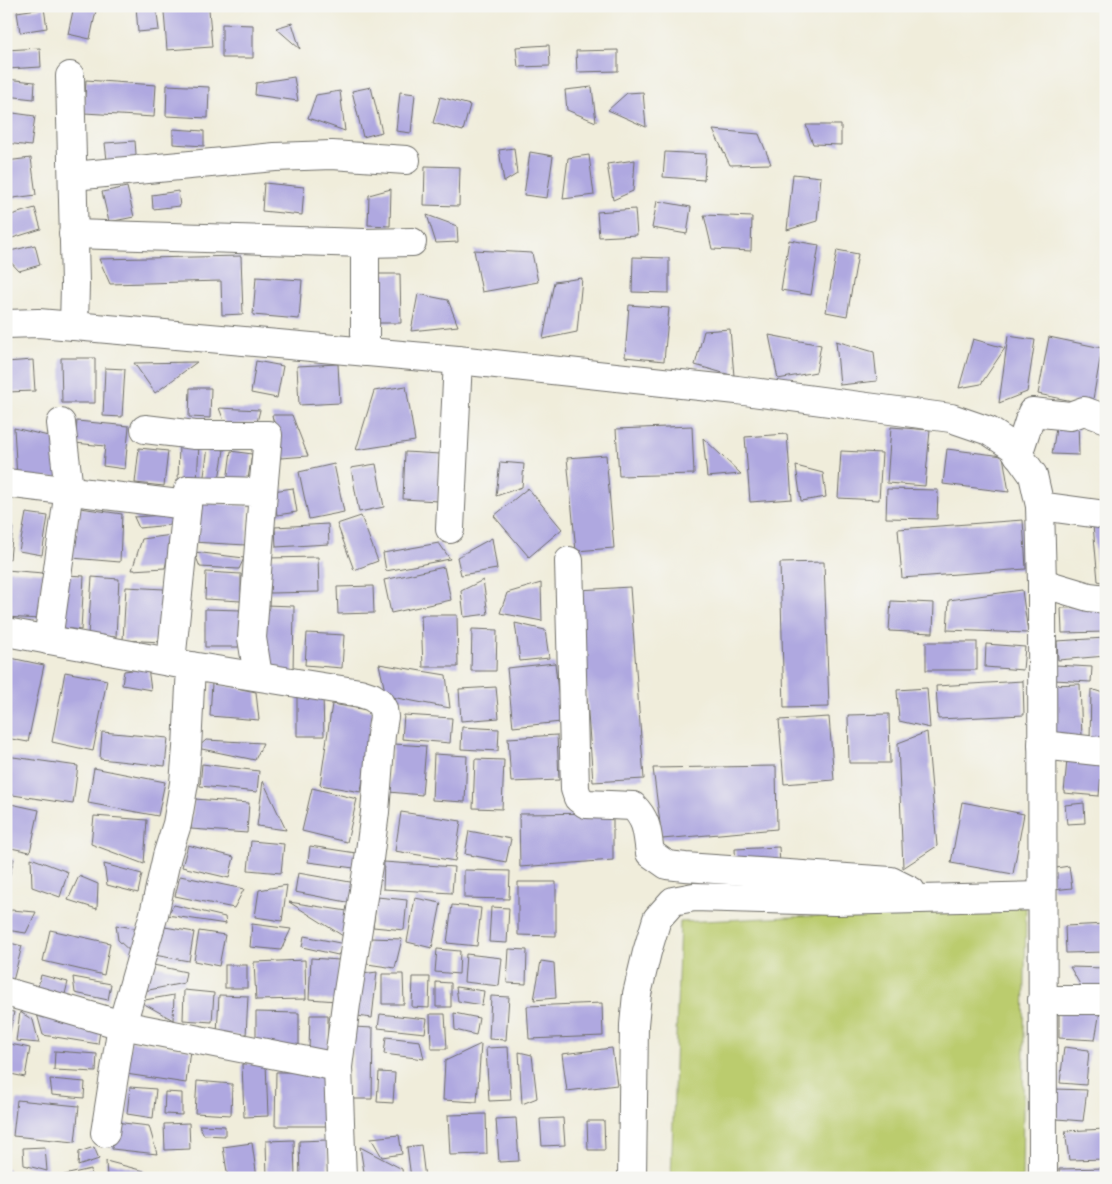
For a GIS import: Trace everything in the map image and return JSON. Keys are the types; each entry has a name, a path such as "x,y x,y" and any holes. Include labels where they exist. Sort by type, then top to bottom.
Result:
{"street":[{"path":"70,76 75,284 74,326"},
{"path":"73,176 275,157 332,155 406,160"},
{"path":"73,234 365,243 412,242"},
{"path":"365,243 365,352"},
{"path":"6,324 38,323 458,360 737,390 951,418 989,431 1013,447 1034,475 1040,506 1042,583 1043,1178"},
{"path":"450,529 458,360"},
{"path":"1018,455 1032,412 1070,416 1084,411 1106,419"},
{"path":"48,640 69,490 61,423"},
{"path":"145,429 195,435 268,435 252,638 258,676"},
{"path":"6,483 187,505"},
{"path":"105,1134 122,1025 154,914 167,856 177,824 184,783 187,748 181,664 188,490 263,492"},
{"path":"1040,506 1106,515"},
{"path":"569,561 575,789 578,798 586,804 633,806 640,814 646,826 650,853 667,865 891,881 910,890 920,899"},
{"path":"1042,583 1089,597 1106,599"},
{"path":"6,632 181,664 360,693 372,696 379,702 383,709 384,717 376,812 338,1067 342,1178"},
{"path":"1042,745 1106,752"},
{"path":"632,1178 634,1024 637,994 657,919 673,901 694,897 835,900 1042,896"},
{"path":"6,992 122,1025 338,1067"},
{"path":"1042,1000 1106,1000"}],"green space":[{"path":"1026,905 1022,1178 671,1178 680,922"}],"building":[{"path":"74,6 97,6 90,39 68,34"},
{"path":"136,6 156,6 159,30 138,32"},
{"path":"44,8 47,28 20,32 17,12"},
{"path":"209,9 212,47 167,50 164,12"},
{"path":"292,23 300,49 276,28"},
{"path":"222,24 253,25 253,58 222,58"},
{"path":"549,45 550,66 518,67 516,47"},
{"path":"40,48 41,67 7,69 6,50"},
{"path":"618,50 618,71 577,72 576,51"},
{"path":"294,77 298,101 255,95 256,83"},
{"path":"6,79 35,82 34,99 6,96"},
{"path":"86,80 156,85 154,117 84,113"},
{"path":"167,85 209,87 208,118 166,116"},
{"path":"371,87 382,132 363,137 352,91"},
{"path":"592,87 596,122 567,110 565,90"},
{"path":"340,91 345,131 308,118 316,95"},
{"path":"400,92 415,94 411,133 396,131"},
{"path":"643,92 646,127 608,110 627,93"},
{"path":"440,97 470,105 463,131 433,123"},
{"path":"6,112 35,116 31,146 6,143"},
{"path":"806,125 841,125 841,145 813,144"},
{"path":"173,129 204,131 204,146 173,144"},
{"path":"713,130 759,134 771,164 730,165"},
{"path":"135,141 137,167 108,169 105,143"},
{"path":"514,148 517,174 504,182 499,150"},
{"path":"530,152 553,156 547,198 524,195"},
{"path":"665,152 706,154 704,180 663,177"},
{"path":"589,155 594,195 563,199 568,158"},
{"path":"31,158 36,195 6,199 6,161"},
{"path":"635,160 633,191 613,200 607,164"},
{"path":"425,166 460,167 459,206 424,205"},
{"path":"793,174 821,177 817,221 787,230"},
{"path":"264,183 304,187 302,215 262,211"},
{"path":"127,187 134,217 109,222 102,192"},
{"path":"391,189 390,226 368,225 369,195"},
{"path":"178,191 180,206 153,209 152,195"},
{"path":"657,201 691,207 687,234 652,228"},
{"path":"35,208 41,229 6,240 11,215"},
{"path":"635,209 637,235 599,237 597,212"},
{"path":"427,215 457,226 458,242 436,243"},
{"path":"704,215 752,217 751,251 712,249"},
{"path":"789,240 819,245 811,295 781,290"},
{"path":"35,245 40,265 19,271 6,257 6,252"},
{"path":"474,250 532,253 538,282 482,292"},
{"path":"837,250 858,254 847,316 826,312"},
{"path":"241,256 243,314 222,315 221,281 110,284 99,259"},
{"path":"633,257 669,258 669,293 632,292"},
{"path":"372,274 400,274 401,323 373,323"},
{"path":"256,277 302,280 299,319 253,315"},
{"path":"582,278 577,332 543,339 554,282"},
{"path":"418,294 448,300 458,326 411,331"},
{"path":"629,305 669,308 664,361 625,357"},
{"path":"730,329 734,376 695,365 704,331"},
{"path":"769,335 821,345 816,372 778,379"},
{"path":"1008,336 1035,340 1027,392 999,403"},
{"path":"1049,337 1102,348 1092,405 1038,394"},
{"path":"973,339 1005,348 981,384 959,388"},
{"path":"836,341 874,352 877,381 840,385"},
{"path":"61,358 95,358 95,403 62,403"},
{"path":"33,360 35,391 6,392 6,362"},
{"path":"256,361 283,366 277,398 251,393"},
{"path":"197,362 155,393 134,363"},
{"path":"338,364 340,403 299,405 297,366"},
{"path":"105,368 125,369 122,417 103,416"},
{"path":"406,386 415,441 356,450 374,391"},
{"path":"190,388 211,388 210,418 189,417"},
{"path":"219,408 260,410 257,422 226,426"},
{"path":"272,415 292,415 308,456 281,458"},
{"path":"77,421 129,426 125,469 103,466 105,446 75,443"},
{"path":"1078,421 1079,455 1052,454 1057,422"},
{"path":"692,426 694,474 619,476 616,429"},
{"path":"891,427 930,430 925,486 887,483"},
{"path":"14,428 57,438 59,477 17,478"},
{"path":"787,434 792,499 750,502 745,437"},
{"path":"703,438 741,474 707,477"},
{"path":"179,442 199,443 197,483 178,482"},
{"path":"208,447 224,450 218,485 203,483"},
{"path":"139,448 168,451 164,486 135,483"},
{"path":"947,449 1003,456 1009,492 943,484"},
{"path":"231,451 252,454 247,485 227,482"},
{"path":"841,451 882,453 879,500 838,498"},
{"path":"405,452 440,454 438,501 403,499"},
{"path":"606,455 614,548 576,551 567,458"},
{"path":"500,462 524,464 522,487 496,496"},
{"path":"334,464 344,512 309,519 299,472"},
{"path":"376,464 384,507 359,512 351,468"},
{"path":"796,466 823,473 826,497 801,501"},
{"path":"1106,478 1106,500 1101,498"},
{"path":"293,488 297,512 277,515 273,491"},
{"path":"528,488 562,529 529,557 494,516"},
{"path":"887,489 938,490 937,519 886,518"},
{"path":"195,502 248,506 246,545 192,542"},
{"path":"80,508 122,514 120,562 72,558"},
{"path":"26,513 48,516 42,555 19,551"},
{"path":"177,514 170,525 139,528 134,517"},
{"path":"361,516 378,561 354,570 337,524"},
{"path":"1023,520 1026,569 902,578 898,529"},
{"path":"328,524 329,544 276,547 275,527"},
{"path":"1093,525 1106,528 1106,583 1098,581"},
{"path":"6,526 13,527 10,559 6,558"},
{"path":"172,535 165,568 132,570 142,539"},
{"path":"492,538 497,569 461,575 457,557"},
{"path":"439,543 450,559 386,571 383,553"},
{"path":"194,552 244,558 239,569 200,567"},
{"path":"318,557 319,592 270,593 268,558"},
{"path":"824,562 829,707 784,708 780,563"},
{"path":"444,567 451,600 391,613 384,580"},
{"path":"6,570 43,573 39,619 6,617"},
{"path":"206,572 241,574 241,601 205,599"},
{"path":"66,575 84,576 81,630 63,628"},
{"path":"92,577 119,579 116,637 88,635"},
{"path":"483,580 488,614 464,617 461,591"},
{"path":"541,583 542,621 500,613 507,593"},
{"path":"373,586 374,613 338,614 337,587"},
{"path":"126,587 164,589 162,642 123,640"},
{"path":"630,587 644,779 593,782 579,590"},
{"path":"1022,590 1028,633 947,630 949,600"},
{"path":"891,601 934,603 933,633 889,631"},
{"path":"265,605 294,606 293,674 264,674"},
{"path":"1106,607 1106,632 1062,633 1061,608"},
{"path":"205,609 241,610 241,647 205,647"},
{"path":"421,615 457,615 458,667 423,667"},
{"path":"515,623 545,630 549,658 520,661"},
{"path":"472,629 497,630 496,671 471,671"},
{"path":"307,633 344,635 342,668 305,665"},
{"path":"1105,638 1106,656 1058,660 1057,641"},
{"path":"926,642 977,642 977,670 926,670"},
{"path":"986,644 1025,647 1023,670 985,667"},
{"path":"6,657 44,665 28,742 6,738"},
{"path":"555,663 561,722 513,727 507,668"},
{"path":"379,664 446,675 450,708 386,696"},
{"path":"1055,665 1092,667 1091,682 1054,680"},
{"path":"148,668 151,690 122,685 124,671"},
{"path":"65,672 107,680 93,751 52,742"},
{"path":"1023,681 1024,715 938,719 936,686"},
{"path":"212,683 256,692 259,720 210,716"},
{"path":"1080,684 1082,737 1052,738 1050,685"},
{"path":"496,687 499,718 461,721 459,689"},
{"path":"927,688 930,728 899,721 897,690"},
{"path":"1091,689 1106,694 1105,747 1090,740"},
{"path":"323,695 324,736 297,736 297,696"},
{"path":"332,704 373,711 361,792 320,785"},
{"path":"889,714 890,763 849,763 848,715"},
{"path":"404,715 452,718 450,743 402,739"},
{"path":"829,717 834,780 784,784 779,720"},
{"path":"462,727 499,729 498,751 461,749"},
{"path":"102,732 168,738 165,766 100,759"},
{"path":"927,732 937,846 903,868 898,743"},
{"path":"557,735 559,780 511,782 508,738"},
{"path":"206,740 263,743 255,760 197,748"},
{"path":"393,744 426,746 422,795 389,792"},
{"path":"434,754 467,756 465,802 432,800"},
{"path":"6,756 78,766 73,804 6,794"},
{"path":"475,759 504,760 502,809 473,808"},
{"path":"1067,760 1102,763 1099,796 1064,793"},
{"path":"202,764 259,771 257,792 200,786"},
{"path":"776,766 777,829 662,839 653,768"},
{"path":"94,768 165,782 158,816 88,803"},
{"path":"263,781 286,830 257,826"},
{"path":"312,788 357,799 347,842 302,831"},
{"path":"194,799 249,803 247,833 191,829"},
{"path":"962,802 1024,814 1013,874 951,863"},
{"path":"6,803 39,810 30,852 6,847"},
{"path":"1084,803 1085,823 1067,824 1065,805"},
{"path":"401,812 461,821 455,861 395,851"},
{"path":"613,813 613,860 520,867 519,814"},
{"path":"94,816 147,820 144,864 91,844"},
{"path":"469,831 511,839 506,862 465,854"},
{"path":"251,841 284,844 281,873 248,870"},
{"path":"188,845 234,857 229,878 182,867"},
{"path":"310,846 356,853 354,868 308,862"},
{"path":"779,847 780,866 736,868 735,849"},
{"path":"6,857 14,859 8,881 6,880"},
{"path":"31,858 68,872 60,897 32,887"},
{"path":"384,862 454,867 452,893 383,889"},
{"path":"104,864 142,874 138,893 107,885"},
{"path":"1069,866 1072,888 1053,890 1050,869"},
{"path":"464,870 510,871 509,899 464,898"},
{"path":"298,873 356,883 352,903 295,892"},
{"path":"79,876 98,884 97,909 68,900"},
{"path":"180,876 244,889 234,908 175,896"},
{"path":"518,882 556,882 556,936 518,935"},
{"path":"287,885 282,921 255,917 259,890"},
{"path":"377,897 407,900 404,930 373,927"},
{"path":"415,898 441,903 432,948 407,942"},
{"path":"289,902 347,911 343,936"},
{"path":"174,905 225,917 226,924 167,915"},
{"path":"452,905 481,908 477,946 447,943"},
{"path":"491,907 509,908 507,943 489,942"},
{"path":"11,910 36,912 26,933 6,930 6,919"},
{"path":"252,924 291,929 281,950 250,947"},
{"path":"1106,924 1106,952 1066,953 1065,926"},
{"path":"116,925 139,929 134,955 118,940"},
{"path":"159,926 194,932 189,961 154,955"},
{"path":"50,930 110,943 104,975 43,961"},
{"path":"199,931 225,935 219,966 194,961"},
{"path":"304,936 345,944 338,955 302,947"},
{"path":"369,938 402,939 395,968 367,964"},
{"path":"6,942 22,946 13,981 6,979"},
{"path":"437,949 460,951 459,974 435,972"},
{"path":"509,949 527,950 526,984 507,983"},
{"path":"466,954 502,958 499,986 464,982"},
{"path":"311,958 339,960 337,1001 309,999"},
{"path":"305,960 306,999 256,1000 254,962"},
{"path":"541,961 554,963 556,998 534,1000"},
{"path":"149,964 186,972 184,983 144,991"},
{"path":"225,965 247,965 247,988 225,988"},
{"path":"1070,967 1106,968 1106,988 1082,988"},
{"path":"377,972 372,1018 357,1016 362,974"},
{"path":"382,974 403,974 404,1004 382,1004"},
{"path":"41,975 68,982 64,998 37,991"},
{"path":"73,977 111,984 108,1000 75,993"},
{"path":"413,977 430,977 429,1008 412,1007"},
{"path":"436,982 451,983 451,1007 436,1007"},
{"path":"456,987 484,991 482,1005 458,1001"},
{"path":"184,990 214,993 212,1022 183,1020"},
{"path":"174,995 173,1020 139,1001"},
{"path":"219,995 248,996 246,1036 217,1034"},
{"path":"491,996 509,997 506,1040 489,1039"},
{"path":"602,1003 603,1036 529,1039 527,1006"},
{"path":"1059,1010 1100,1011 1095,1040 1059,1038"},
{"path":"6,1011 14,1012 9,1036 6,1035"},
{"path":"20,1012 33,1020 39,1043 16,1041"},
{"path":"256,1012 299,1013 299,1048 256,1048"},
{"path":"454,1013 479,1018 476,1035 455,1030"},
{"path":"37,1014 101,1025 98,1044 43,1035"},
{"path":"380,1014 427,1019 425,1033 378,1028"},
{"path":"430,1014 445,1014 447,1049 431,1049"},
{"path":"310,1015 328,1015 328,1051 309,1051"},
{"path":"353,1027 373,1028 372,1099 352,1099"},
{"path":"386,1037 420,1041 424,1059 384,1054"},
{"path":"131,1041 190,1050 186,1083 126,1074"},
{"path":"10,1044 30,1048 25,1077 6,1073 6,1061"},
{"path":"481,1044 477,1102 443,1100 445,1061"},
{"path":"508,1047 511,1100 489,1101 486,1048"},
{"path":"1064,1047 1089,1050 1086,1085 1060,1083"},
{"path":"612,1048 617,1085 567,1091 562,1054"},
{"path":"55,1051 97,1054 96,1072 54,1070"},
{"path":"519,1052 532,1055 537,1098 522,1104"},
{"path":"266,1063 268,1116 244,1117 242,1064"},
{"path":"276,1072 328,1072 328,1126 275,1126"},
{"path":"379,1072 395,1073 393,1103 377,1102"},
{"path":"50,1079 85,1082 84,1098 52,1095"},
{"path":"197,1081 232,1084 231,1115 195,1113"},
{"path":"130,1087 156,1089 153,1118 127,1114"},
{"path":"1054,1089 1087,1090 1083,1121 1057,1119"},
{"path":"165,1092 182,1093 182,1115 164,1114"},
{"path":"17,1100 79,1106 75,1142 13,1136"},
{"path":"486,1114 487,1154 450,1155 448,1115"},
{"path":"516,1118 519,1161 499,1162 496,1119"},
{"path":"563,1118 565,1145 542,1146 540,1119"},
{"path":"587,1121 604,1121 605,1150 588,1150"},
{"path":"115,1122 149,1126 157,1154 112,1149"},
{"path":"189,1123 190,1149 165,1150 164,1124"},
{"path":"199,1125 225,1126 225,1136 204,1135"},
{"path":"1106,1129 1106,1159 1069,1160 1065,1131"},
{"path":"399,1135 402,1154 382,1157 371,1138"},
{"path":"294,1140 295,1178 267,1178 266,1141"},
{"path":"327,1140 328,1178 300,1178 299,1141"},
{"path":"252,1143 257,1178 228,1178 223,1147"},
{"path":"421,1145 425,1178 411,1178 407,1147"},
{"path":"45,1147 47,1171 24,1165 23,1148"},
{"path":"94,1147 99,1159 78,1166 79,1152"},
{"path":"360,1147 402,1169 403,1178 365,1178"},
{"path":"106,1161 144,1171 144,1178 107,1178"},
{"path":"8,1168 11,1178 6,1178 6,1169"},
{"path":"1106,1168 1106,1178 1060,1178 1059,1169"},
{"path":"91,1169 92,1178 64,1178 64,1175"}]}
